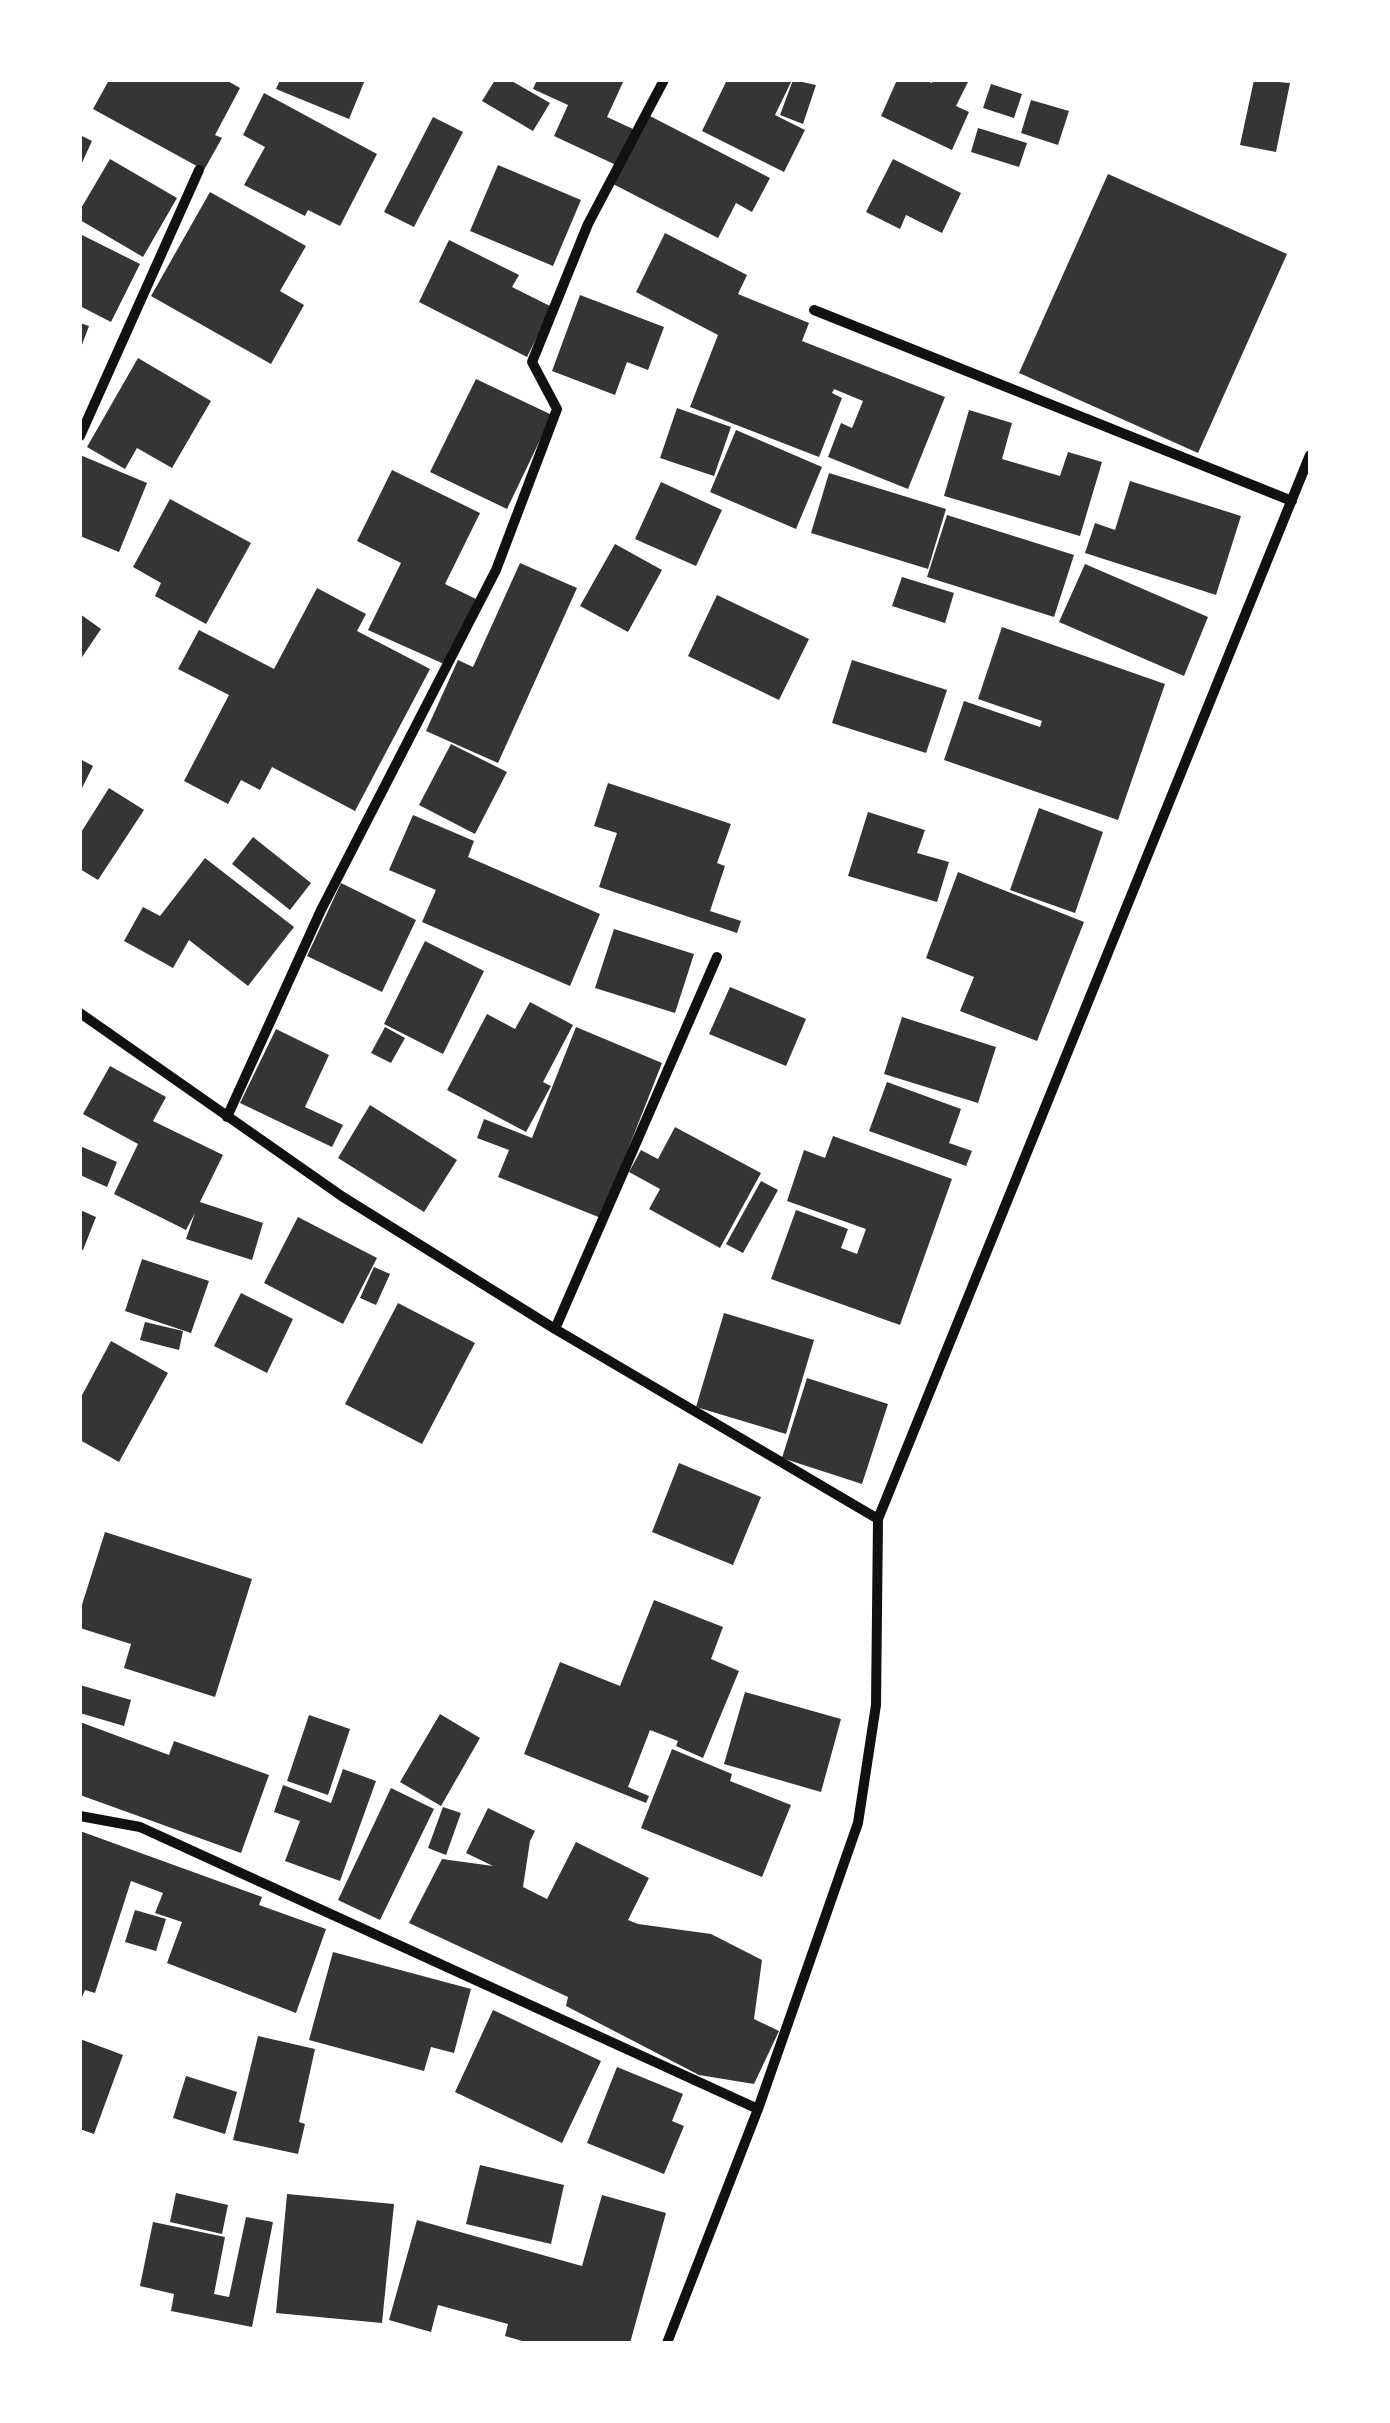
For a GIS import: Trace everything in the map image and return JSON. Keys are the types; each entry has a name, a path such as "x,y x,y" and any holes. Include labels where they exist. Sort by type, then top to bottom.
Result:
{"street":[{"path":"228,1117 322,910 496,570 557,410 532,362 588,224 664,80"},
{"path":"80,436 199,170"},
{"path":"814,310 1292,500"},
{"path":"667,2343 758,2109 858,1823 876,1704 878,1519 1310,454"},
{"path":"555,1329 716,956"},
{"path":"80,1013 342,1197 555,1329 878,1519"},
{"path":"80,1816 140,1827 758,2109"}],"building":[{"path":"109,80 226,80 240,88 215,135 222,138 204,170 93,109"},
{"path":"280,80 365,80 349,119 276,89"},
{"path":"495,80 510,80 550,103 533,131 482,101"},
{"path":"537,80 624,80 607,117 633,129 616,165 554,136 568,105 533,89"},
{"path":"727,80 792,80 775,115 805,130 784,172 702,131"},
{"path":"793,80 816,85 803,124 780,115"},
{"path":"897,80 969,80 956,106 969,112 952,150 881,116"},
{"path":"1254,80 1290,83 1276,152 1240,145"},
{"path":"991,84 1022,94 1014,118 983,108"},
{"path":"264,93 377,154 340,226 308,210 305,216 244,185 265,147 243,135"},
{"path":"1031,100 1069,111 1058,145 1021,133"},
{"path":"648,115 770,178 752,212 736,203 718,238 613,184"},
{"path":"433,117 463,132 414,227 384,212"},
{"path":"978,128 1027,143 1019,167 971,152"},
{"path":"80,135 92,141 80,167"},
{"path":"110,159 177,198 143,257 80,220 80,210"},
{"path":"893,159 961,193 942,233 906,215 900,229 866,212"},
{"path":"498,165 581,200 553,266 470,231"},
{"path":"1108,174 1287,254 1198,453 1019,373"},
{"path":"210,192 306,246 280,291 304,305 271,364 151,296"},
{"path":"665,233 747,275 738,294 809,323 802,341 945,397 908,489 828,457 841,423 852,428 863,401 834,389 832,393 842,398 819,457 690,407 718,335 636,292"},
{"path":"80,234 140,264 111,322 80,306"},
{"path":"449,240 519,275 512,287 552,307 527,357 419,302"},
{"path":"580,295 664,327 648,370 627,362 615,395 552,371"},
{"path":"80,323 89,326 80,350"},
{"path":"138,358 211,401 172,468 137,448 125,469 87,447"},
{"path":"476,379 552,415 507,509 430,472"},
{"path":"677,408 731,427 714,476 660,458"},
{"path":"969,410 1012,423 1002,459 1060,476 1068,452 1102,462 1080,536 944,496"},
{"path":"736,430 822,467 796,529 710,492"},
{"path":"80,455 147,483 119,552 80,536"},
{"path":"392,470 480,513 445,584 476,599 444,664 368,630 401,563 357,541"},
{"path":"829,473 946,509 928,569 811,533"},
{"path":"1130,481 1241,516 1216,595 1085,553 1095,523 1115,530"},
{"path":"661,482 722,510 696,566 635,539"},
{"path":"170,499 251,543 206,624 155,596 161,583 133,567"},
{"path":"947,515 1074,555 1054,617 927,577"},
{"path":"615,544 662,570 628,632 580,606"},
{"path":"520,563 577,588 498,763 426,731 458,660 473,667"},
{"path":"1085,564 1208,617 1184,676 1059,622"},
{"path":"902,577 954,593 945,623 892,606"},
{"path":"317,588 366,614 357,631 430,669 355,811 272,767 260,790 241,780 228,804 184,781 229,695 178,669 199,630 274,669"},
{"path":"717,595 809,639 779,700 688,656"},
{"path":"80,614 101,629 80,660"},
{"path":"1002,627 1165,684 1118,820 944,760 964,701 1040,727 1042,721 978,699"},
{"path":"852,660 947,690 926,753 832,723"},
{"path":"451,744 507,772 475,834 419,805"},
{"path":"80,759 93,766 80,792"},
{"path":"608,783 731,824 717,863 725,866 710,911 741,921 737,933 599,887 617,833 594,826"},
{"path":"109,788 144,810 98,880 80,869 80,834"},
{"path":"1039,808 1103,832 1075,913 1010,890"},
{"path":"868,812 925,830 917,853 949,862 937,902 848,876"},
{"path":"413,815 474,841 468,857 600,914 570,986 422,922 436,890 389,870"},
{"path":"253,837 311,883 290,910 232,864"},
{"path":"205,858 294,927 248,986 189,940 173,968 124,941 143,907 160,916"},
{"path":"958,872 1084,922 1037,1041 960,1011 974,977 926,958"},
{"path":"341,883 416,920 382,992 307,956"},
{"path":"614,929 694,954 675,1013 595,988"},
{"path":"425,941 484,971 443,1054 384,1024"},
{"path":"730,987 806,1019 786,1066 709,1034"},
{"path":"530,1002 573,1025 543,1082 551,1086 526,1132 447,1090 487,1014 515,1029"},
{"path":"902,1017 996,1047 978,1103 884,1074"},
{"path":"385,1027 405,1038 391,1063 371,1053"},
{"path":"576,1027 662,1063 601,1218 498,1177 509,1150 477,1138 484,1119 532,1138"},
{"path":"276,1029 329,1055 305,1107 343,1125 332,1147 240,1103"},
{"path":"110,1066 166,1097 153,1121 223,1155 200,1202 263,1223 252,1260 186,1239 195,1213 186,1230 114,1194 138,1144 83,1114"},
{"path":"887,1082 961,1109 949,1143 972,1151 966,1166 869,1131"},
{"path":"370,1105 457,1160 424,1212 338,1158"},
{"path":"675,1127 761,1173 720,1248 649,1209 660,1189 629,1172 641,1150 658,1159"},
{"path":"833,1136 952,1179 900,1325 771,1279 796,1210 848,1229 841,1248 857,1254 866,1229 787,1201 804,1150 825,1158"},
{"path":"80,1146 117,1162 107,1187 80,1175"},
{"path":"761,1181 778,1190 743,1253 726,1244"},
{"path":"80,1210 96,1217 83,1250 80,1249"},
{"path":"298,1217 377,1258 343,1324 264,1283"},
{"path":"142,1259 209,1281 191,1333 125,1311"},
{"path":"374,1267 390,1274 376,1305 360,1298"},
{"path":"241,1293 293,1319 267,1373 214,1346"},
{"path":"398,1303 475,1343 422,1444 345,1404"},
{"path":"724,1313 814,1340 786,1434 696,1407"},
{"path":"145,1322 183,1331 179,1350 140,1340"},
{"path":"111,1341 168,1373 119,1462 80,1440 80,1399"},
{"path":"807,1378 888,1404 862,1484 782,1458"},
{"path":"679,1463 761,1497 733,1565 652,1532"},
{"path":"105,1532 252,1579 215,1697 124,1668 131,1644 80,1628 80,1611"},
{"path":"654,1600 723,1627 711,1659 739,1671 703,1758 676,1746 678,1741 650,1730 628,1787 649,1796 646,1803 524,1754 560,1662 620,1686"},
{"path":"80,1685 131,1700 124,1726 80,1713"},
{"path":"745,1692 841,1719 821,1792 724,1764"},
{"path":"440,1714 480,1738 441,1806 400,1782"},
{"path":"309,1715 350,1729 328,1795 287,1781"},
{"path":"80,1722 169,1755 174,1741 269,1775 241,1853 80,1795"},
{"path":"672,1749 732,1774 730,1781 791,1805 762,1877 641,1828"},
{"path":"343,1769 376,1781 340,1881 285,1861 300,1821 274,1812 283,1785 331,1803"},
{"path":"391,1788 434,1809 380,1920 338,1900"},
{"path":"443,1807 461,1813 446,1855 428,1848"},
{"path":"488,1808 535,1831 523,1887 547,1899 576,1842 649,1878 628,1920 711,1934 762,1960 754,2019 779,2031 754,2084 699,2075 566,2006 568,1997 409,1923 442,1859 493,1866 466,1853"},
{"path":"80,1831 262,1897 259,1905 326,1929 296,2013 167,1963 182,1922 155,1913 163,1893 131,1881 95,1993 85,1990 80,2002"},
{"path":"135,1910 166,1919 156,1951 125,1942"},
{"path":"333,1952 471,1989 454,2053 431,2047 424,2071 309,2040"},
{"path":"493,2010 601,2061 562,2143 455,2092"},
{"path":"258,2036 315,2049 299,2122 305,2124 298,2154 233,2140"},
{"path":"80,2039 123,2055 94,2134 80,2129"},
{"path":"617,2067 683,2094 672,2121 684,2126 664,2174 587,2143"},
{"path":"186,2076 237,2092 225,2134 173,2118"},
{"path":"480,2165 564,2185 551,2244 466,2224"},
{"path":"176,2193 228,2205 222,2234 170,2222"},
{"path":"287,2194 394,2204 382,2323 276,2313"},
{"path":"602,2195 666,2213 630,2343 529,2343 505,2336 508,2324 438,2305 431,2332 389,2320 417,2220 582,2266"},
{"path":"246,2217 273,2222 252,2327 171,2311 174,2294 140,2286 153,2222 225,2237 214,2294 229,2297"}]}
